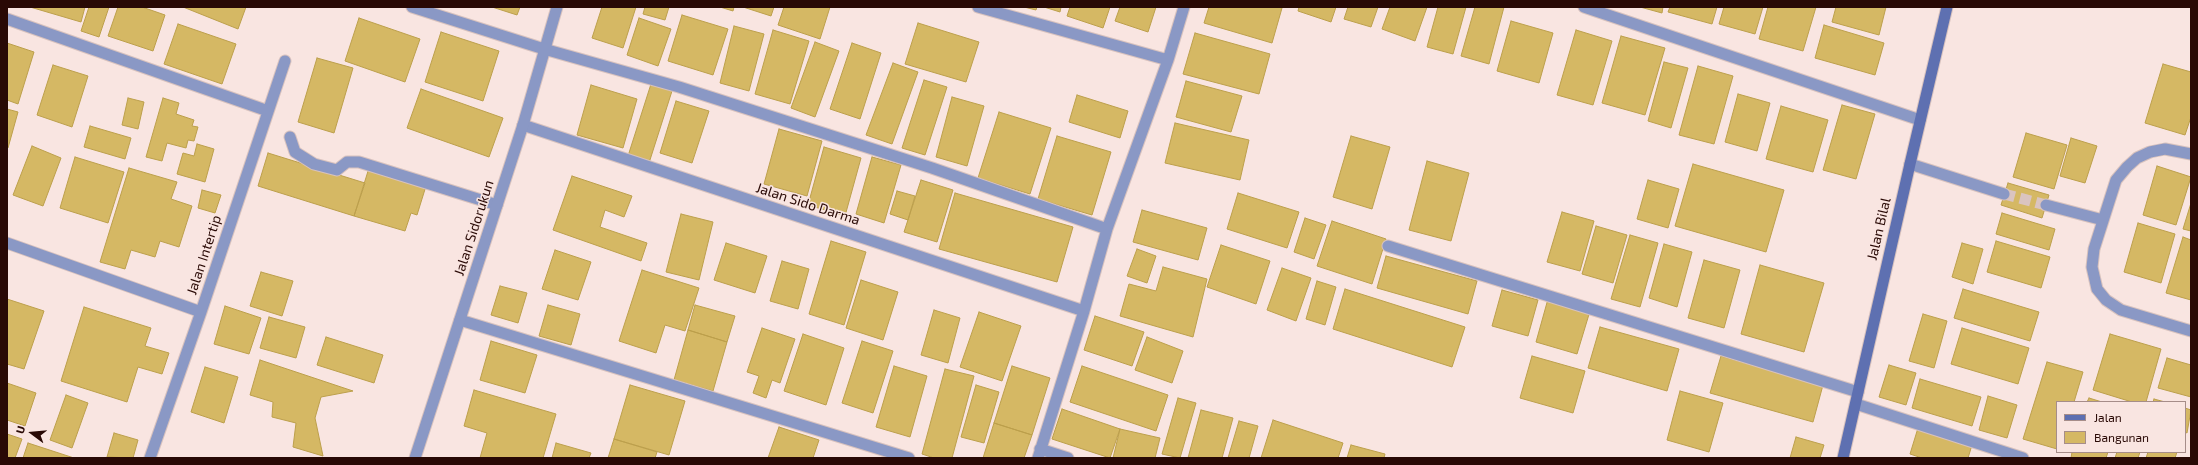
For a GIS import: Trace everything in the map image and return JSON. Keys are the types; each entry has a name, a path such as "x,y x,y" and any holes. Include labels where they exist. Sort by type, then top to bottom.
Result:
{"main road":[{"name":"Jalan Bilal","path":"1843,458 1947,7"}],"street":[{"path":"412,7 544,49 679,87 917,163 1107,229"},
{"name":"Jalan Sidorukun","path":"417,457 523,125 557,7"},
{"path":"978,7 1168,60"},
{"path":"1068,458 1039,454 1084,311 1107,229 1168,60 1184,7"},
{"path":"1584,7 1920,120"},
{"path":"7,19 268,111"},
{"name":"Jalan Intertip","path":"150,458 201,312 284,61"},
{"name":"Jalan Sido Darma","path":"523,125 1084,311"},
{"path":"290,136 294,152 300,157 314,164 337,170 347,162 359,162 497,206"},
{"path":"2191,154 2165,149 2150,152 2137,158 2116,180 2094,249 2092,267 2097,289 2106,300 2121,310 2191,331"},
{"path":"1910,164 2004,194"},
{"path":"2046,206 2103,220"},
{"path":"7,243 201,312"},
{"path":"1388,246 1858,392"},
{"path":"460,320 909,458"},
{"path":"1856,404 2023,458"}],"building":[{"path":"30,7 85,7 81,22"},
{"path":"89,7 109,7 99,37 81,31"},
{"path":"118,7 142,7 165,15 153,51 108,36"},
{"path":"183,7 246,7 238,29"},
{"path":"492,7 520,7 517,15"},
{"path":"602,7 636,7 623,48 592,38"},
{"path":"645,7 669,7 665,20 643,14"},
{"path":"720,7 734,7 733,11"},
{"path":"743,7 774,7 771,16"},
{"path":"784,7 830,7 820,39 778,25"},
{"path":"1024,7 1037,7 1036,10"},
{"path":"1044,7 1061,7 1060,12"},
{"path":"1070,7 1110,7 1103,28 1067,16"},
{"path":"1120,7 1156,7 1148,32 1115,21"},
{"path":"1209,7 1282,8 1272,43 1204,23"},
{"path":"1299,7 1336,7 1331,22 1298,11"},
{"path":"1348,7 1378,7 1371,27 1344,19"},
{"path":"1390,7 1427,7 1415,41 1382,29"},
{"path":"1438,7 1466,7 1453,54 1427,47"},
{"path":"1475,7 1504,7 1489,64 1461,56"},
{"path":"1640,7 1663,7 1662,13"},
{"path":"1670,7 1717,7 1712,24 1668,12"},
{"path":"1724,7 1763,7 1755,34 1719,24"},
{"path":"1768,7 1816,7 1803,51 1759,39"},
{"path":"1836,7 1886,7 1879,35 1832,22"},
{"path":"682,15 728,29 713,75 668,61"},
{"path":"359,18 420,39 405,82 345,61"},
{"path":"639,18 671,29 658,66 627,55"},
{"path":"1511,21 1553,33 1539,83 1497,71"},
{"path":"918,23 979,42 966,82 905,64"},
{"path":"178,24 236,44 222,84 164,64"},
{"path":"1824,25 1884,43 1875,75 1815,58"},
{"path":"734,26 764,34 749,91 720,83"},
{"path":"773,30 809,41 790,104 755,94"},
{"path":"1576,30 1612,41 1593,105 1557,95"},
{"path":"441,32 499,51 483,101 425,82"},
{"path":"1195,33 1270,54 1259,94 1183,74"},
{"path":"1621,36 1665,48 1645,115 1602,103"},
{"path":"815,42 839,51 815,117 791,108"},
{"path":"7,43 34,52 18,104 7,100"},
{"path":"852,43 881,53 860,119 830,109"},
{"path":"317,58 353,68 334,133 298,122"},
{"path":"1664,62 1688,68 1671,128 1648,121"},
{"path":"893,63 918,72 892,144 866,135"},
{"path":"2163,64 2191,72 2191,117 2185,135 2145,123"},
{"path":"53,65 88,76 72,127 37,115"},
{"path":"1698,66 1733,76 1714,144 1679,135"},
{"path":"924,80 947,87 925,155 902,148"},
{"path":"1186,81 1242,96 1231,132 1176,117"},
{"path":"651,84 672,91 649,163 628,156"},
{"path":"591,85 637,99 623,148 577,135"},
{"path":"421,89 503,118 489,157 407,128"},
{"path":"1738,94 1770,103 1757,151 1725,142"},
{"path":"1077,95 1128,111 1120,138 1069,122"},
{"path":"952,97 984,106 967,166 936,157"},
{"path":"128,98 144,102 138,129 122,125"},
{"path":"163,98 179,103 176,114 194,120 192,126 198,127 194,141 188,140 186,148 167,143 162,161 146,157"},
{"path":"676,101 709,111 692,163 660,153"},
{"path":"1842,105 1875,114 1856,179 1823,170"},
{"path":"1781,106 1828,120 1813,172 1766,159"},
{"path":"7,109 18,112 8,148 7,148"},
{"path":"999,112 1051,128 1030,194 978,178"},
{"path":"1175,123 1249,140 1240,180 1165,163"},
{"path":"90,126 131,138 125,159 84,147"},
{"path":"779,129 822,141 807,196 764,184"},
{"path":"2026,133 2067,145 2054,189 2013,177"},
{"path":"1057,136 1111,152 1092,215 1038,199"},
{"path":"1351,136 1390,147 1372,209 1333,197"},
{"path":"2071,138 2097,146 2085,183 2060,176"},
{"path":"197,144 214,149 205,182 177,174 183,153 194,156"},
{"path":"32,146 61,158 43,206 13,195"},
{"path":"824,147 861,158 845,216 808,205"},
{"path":"268,153 365,183 354,216 258,186"},
{"path":"75,157 124,172 108,223 60,208"},
{"path":"872,157 901,165 884,223 856,214"},
{"path":"1427,161 1469,173 1451,241 1409,230"},
{"path":"1693,164 1784,190 1766,252 1675,226"},
{"path":"2157,166 2191,177 2176,225 2143,215"},
{"path":"129,168 177,182 171,199 192,206 179,247 160,241 155,257 131,250 125,269 100,262"},
{"path":"369,168 426,186 417,215 411,213 405,231 354,216"},
{"path":"572,176 632,196 624,217 605,210 600,227 647,243 641,261 553,230"},
{"path":"921,180 953,190 937,242 904,232"},
{"path":"1648,180 1679,189 1668,228 1637,219"},
{"path":"2008,183 2049,195 2042,218 2001,205"},
{"path":"202,190 221,195 215,213 198,208"},
{"path":"897,191 915,196 908,220 890,214"},
{"path":"955,193 1073,227 1057,282 939,249"},
{"path":"1238,193 1299,212 1287,248 1227,229"},
{"path":"2191,203 2191,231 2183,229"},
{"path":"1142,210 1207,228 1198,260 1133,242"},
{"path":"1562,212 1594,221 1580,271 1547,262"},
{"path":"2002,213 2055,229 2049,250 1996,234"},
{"path":"681,214 713,222 699,280 666,272"},
{"path":"1305,218 1326,225 1314,259 1294,252"},
{"path":"1332,221 1386,239 1372,284 1317,266"},
{"path":"2138,223 2175,234 2161,283 2124,272"},
{"path":"1596,226 1627,235 1613,283 1582,274"},
{"path":"1630,235 1658,243 1640,307 1611,299"},
{"path":"2183,237 2191,240 2191,300 2166,293"},
{"path":"831,241 866,252 844,325 809,314"},
{"path":"1996,241 2050,257 2041,288 1987,272"},
{"path":"726,243 767,256 755,293 714,280"},
{"path":"1962,243 1983,249 1973,284 1952,277"},
{"path":"1664,244 1692,252 1677,307 1649,298"},
{"path":"1221,245 1270,261 1256,304 1207,287"},
{"path":"1137,249 1156,256 1147,283 1127,276"},
{"path":"555,250 591,262 578,300 542,289"},
{"path":"1386,256 1477,281 1468,314 1377,288"},
{"path":"1704,260 1740,270 1724,328 1688,318"},
{"path":"782,261 809,269 798,309 770,301"},
{"path":"1760,265 1824,283 1804,352 1741,334"},
{"path":"1163,267 1207,279 1193,337 1120,316 1129,284 1156,291"},
{"path":"1282,268 1311,278 1296,321 1267,310"},
{"path":"642,270 699,288 685,331 665,325 656,353 619,341"},
{"path":"261,272 293,281 282,316 250,306"},
{"path":"861,280 898,292 883,340 846,328"},
{"path":"1317,281 1336,287 1325,325 1306,319"},
{"path":"500,286 527,293 518,323 491,315"},
{"path":"1345,289 1465,327 1452,367 1333,329"},
{"path":"1963,289 2039,312 2030,341 1954,318"},
{"path":"1502,290 1538,300 1528,336 1492,326"},
{"path":"7,299 44,311 24,369 7,364"},
{"path":"1548,299 1590,311 1577,354 1536,342"},
{"path":"548,305 580,314 571,345 539,336"},
{"path":"695,305 735,316 727,342 688,330"},
{"path":"225,306 261,318 249,354 214,344"},
{"path":"84,307 151,328 145,346 169,353 162,374 138,367 127,402 61,381"},
{"path":"934,310 960,318 948,363 921,355"},
{"path":"979,312 1021,326 1002,381 960,367"},
{"path":"1923,314 1947,321 1934,368 1909,361"},
{"path":"1095,316 1144,332 1132,366 1084,350"},
{"path":"269,317 305,327 296,358 260,348"},
{"path":"1600,327 1679,349 1667,391 1588,368"},
{"path":"762,328 795,339 780,383 772,380 766,398 753,393 759,376 747,372"},
{"path":"1962,328 2029,348 2018,384 1951,364"},
{"path":"688,330 727,342 713,391 674,380"},
{"path":"803,334 844,348 826,405 784,391"},
{"path":"2110,334 2161,349 2146,401 2129,401 2093,390"},
{"path":"326,337 383,355 374,383 317,365"},
{"path":"1147,337 1183,351 1172,383 1135,370"},
{"path":"491,341 537,355 525,393 480,380"},
{"path":"862,341 893,351 873,413 842,403"},
{"path":"1532,356 1585,371 1573,413 1520,398"},
{"path":"1721,356 1823,385 1813,422 1710,393"},
{"path":"2167,358 2191,365 2191,397 2158,388"},
{"path":"260,360 353,391 321,397 315,418 323,456 293,447 296,423 272,417 273,402 250,395"},
{"path":"2047,362 2083,372 2074,401 2056,401 2056,449 2023,439"},
{"path":"1889,365 1916,373 1906,405 1879,397"},
{"path":"894,366 927,376 910,437 876,427"},
{"path":"1012,366 1050,378 1032,435 994,423"},
{"path":"1082,366 1168,395 1156,431 1070,402"},
{"path":"205,367 238,377 224,423 191,412"},
{"path":"945,369 974,376 952,458 934,458 922,454"},
{"path":"1920,379 1981,397 1972,426 1912,408"},
{"path":"7,383 36,393 25,426 7,420"},
{"path":"630,385 685,401 669,455 614,439"},
{"path":"976,385 999,392 984,443 961,437"},
{"path":"474,390 556,414 543,458 480,458 487,433 464,426"},
{"path":"1680,391 1723,403 1709,452 1667,440"},
{"path":"66,395 88,403 72,448 50,440"},
{"path":"1988,396 2017,405 2007,438 1979,430"},
{"path":"1178,398 1196,403 1180,458 1162,454"},
{"path":"2089,398 2099,401 2088,401"},
{"path":"2186,408 2191,410 2186,432"},
{"path":"1062,409 1120,429 1110,458 1052,439"},
{"path":"1201,410 1233,418 1222,458 1188,458"},
{"path":"1273,420 1343,443 1338,458 1261,458"},
{"path":"1239,421 1258,426 1249,458 1228,458"},
{"path":"994,423 1032,435 1024,458 983,458"},
{"path":"779,427 819,440 813,458 768,458"},
{"path":"1918,428 1972,445 1968,458 1922,458 1910,454"},
{"path":"1120,429 1160,438 1155,458 1113,458"},
{"path":"114,433 138,440 133,458 107,457"},
{"path":"7,434 22,439 15,458 7,458"},
{"path":"1796,437 1824,445 1820,458 1790,458"},
{"path":"614,439 657,452 655,458 608,458"},
{"path":"28,443 74,458 23,458"},
{"path":"556,443 591,453 589,458 552,458"},
{"path":"1351,445 1385,454 1384,458 1347,458"},
{"path":"2072,453 2108,453 2106,458 2071,458"},
{"path":"2117,453 2140,453 2138,458 2115,458"},
{"path":"2148,453 2177,453 2175,458 2146,458"}],"tunnel":[{"path":"2004,194 2046,205"}]}
